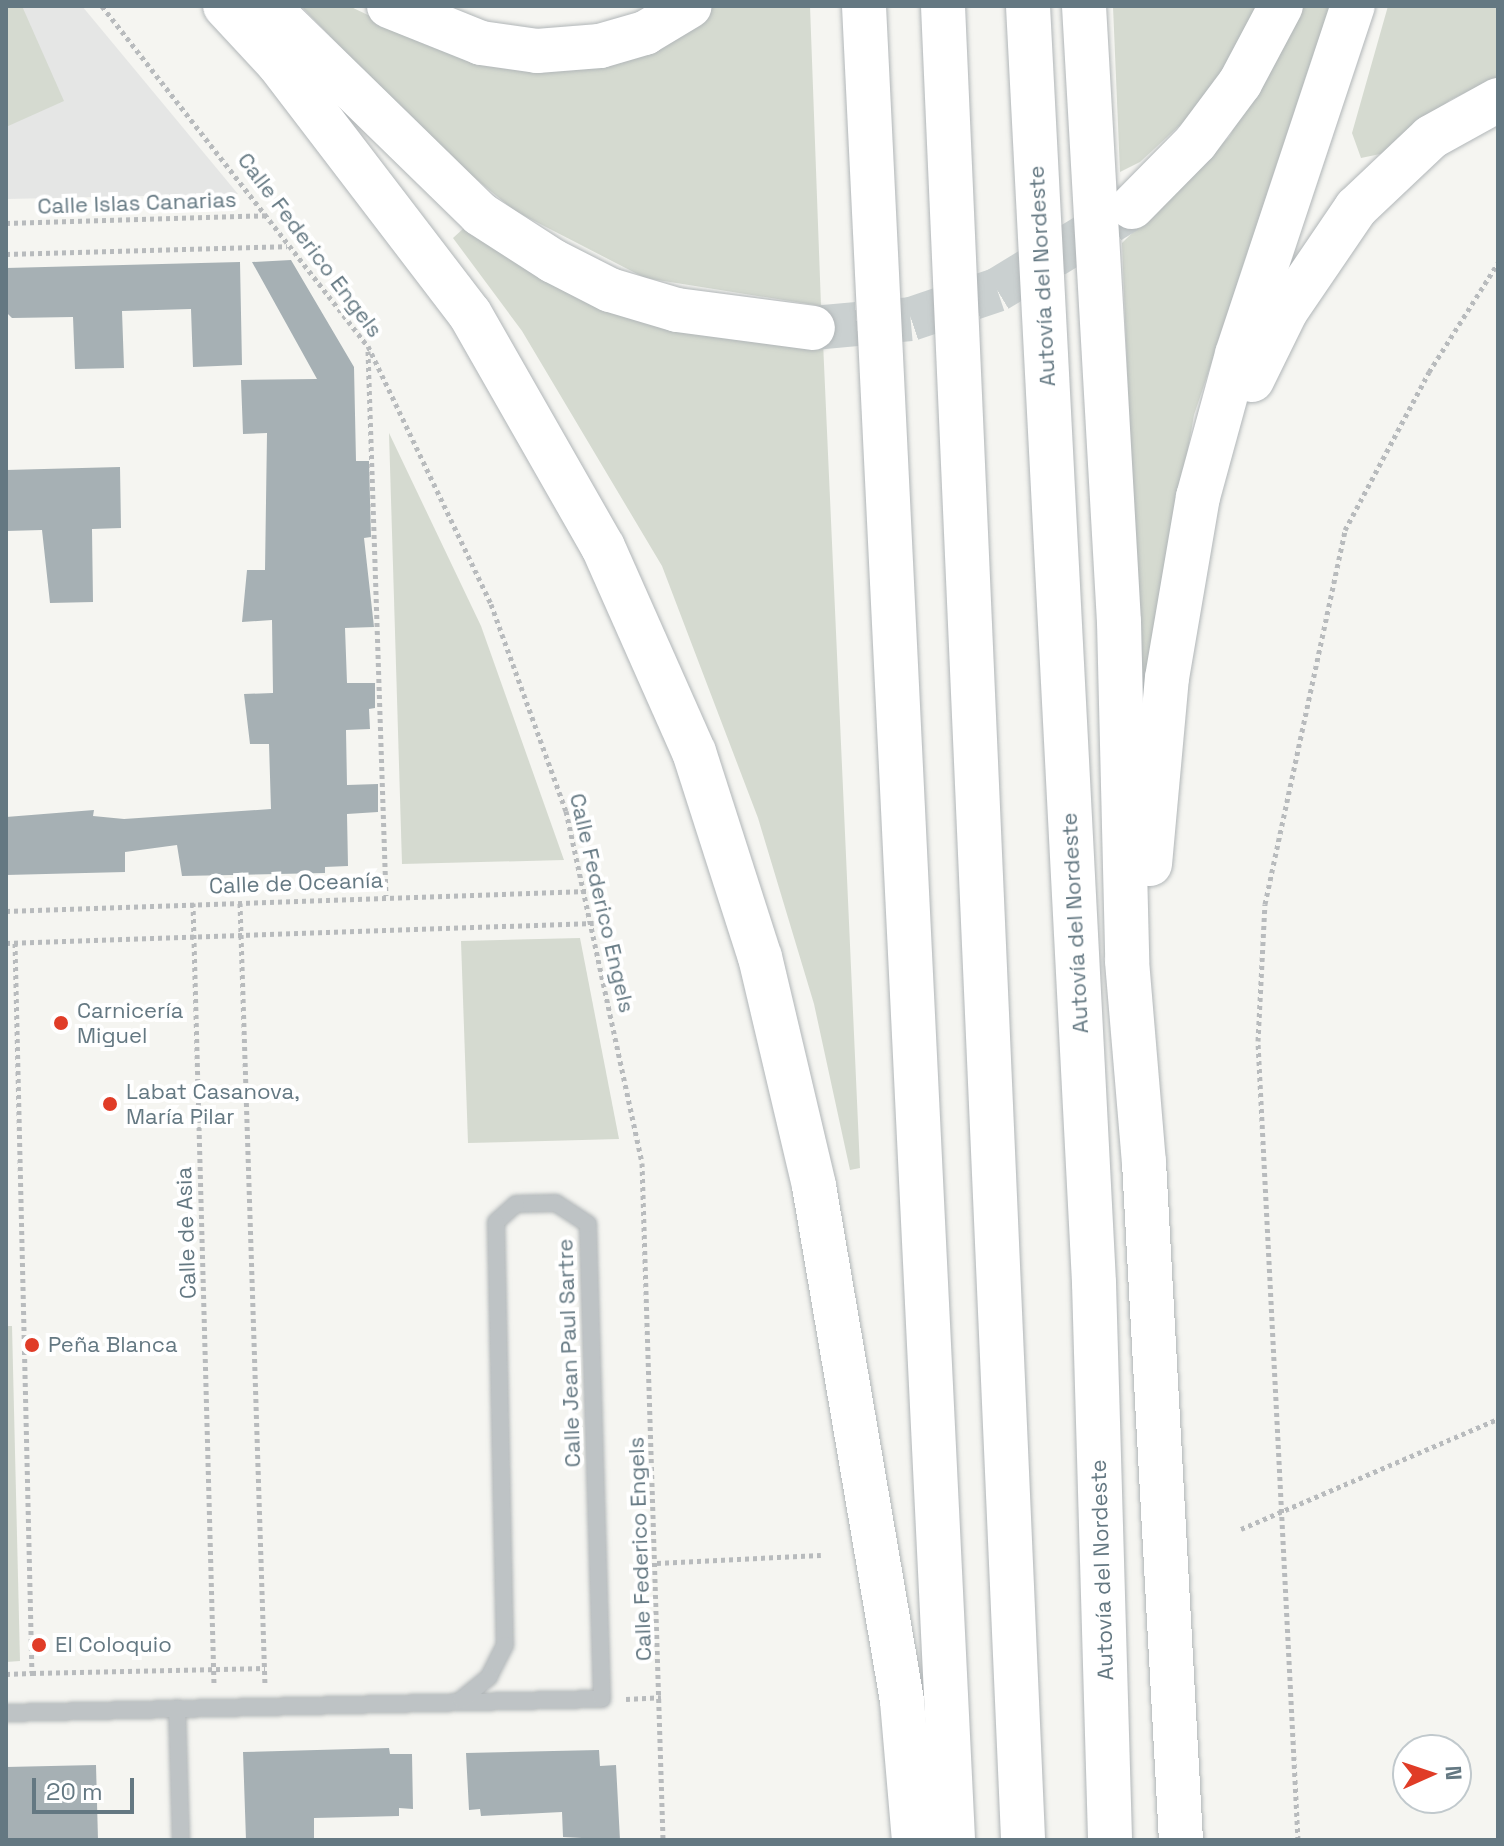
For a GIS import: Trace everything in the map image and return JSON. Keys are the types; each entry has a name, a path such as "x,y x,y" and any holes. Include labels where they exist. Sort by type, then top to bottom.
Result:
{"highway":[{"path":"225,6 278,63 470,314 603,547 694,752 760,957 814,1186 902,1701 914,1840"},
{"path":"267,6 480,214 553,261 610,290 677,310 813,328"},
{"path":"389,6 481,43 537,51 600,46 645,33 690,6"},
{"path":"864,6 953,1840"},
{"path":"943,6 1023,1840"},
{"name":"Autovía del Nordeste","path":"1028,6 1094,1283 1110,1840"},
{"path":"1084,6 1118,590 1127,961 1144,1162 1181,1840"},
{"path":"1132,207 1205,131 1240,83 1281,6"},
{"path":"1144,1162 1151,849 1183,583 1198,497 1237,354 1353,6"},
{"path":"1183,583 1255,374 1320,253 1391,170 1431,137 1498,100"}],"lane":[{"name":"Calle Jean Paul Sartre","path":"461,1700 489,1677 505,1645 496,1222 516,1204 556,1203 588,1224 602,1699"},
{"path":"6,1713 266,1704 602,1699"},
{"path":"177,1708 181,1840"}],"path":[{"name":"Calle Federico Engels","path":"102,6 269,215 287,246 368,346 491,604 566,811 594,923 642,1163 657,1563 663,1840"},
{"name":"Calle Islas Canarias","path":"6,223 269,215"},
{"path":"6,254 287,246"},
{"path":"1298,1840 1258,1041 1265,904 1345,530 1429,372 1498,263"},
{"path":"368,346 386,896"},
{"name":"Calle de Oceanía","path":"6,911 587,891"},
{"name":"Calle de Asia","path":"193,903 215,1706"},
{"path":"240,903 266,1704"},
{"path":"6,943 594,923"},
{"path":"15,943 32,1673"},
{"path":"1241,1529 1498,1419"},
{"path":"657,1563 821,1555"},
{"path":"6,1674 265,1668"},
{"path":"602,1699 661,1697"}],"shaded area":[{"path":"6,6 82,6 238,194 6,199"},
{"path":"6,6 22,6 64,101 6,127"},
{"path":"301,6 349,6 429,44 481,58 709,6 810,6 821,306 645,278 515,211 435,145"},
{"path":"1113,6 1259,6 1204,103 1140,162 1120,172"},
{"path":"1304,6 1331,6 1194,415 1141,718 1122,243 1229,137"},
{"path":"1388,6 1498,6 1498,77 1450,100 1385,153 1361,158 1352,133"},
{"path":"465,227 683,330 772,344 823,342 860,1168 850,1170 814,1004 758,818 662,566 522,331 453,238"},
{"path":"389,433 481,626 564,860 402,864"},
{"path":"580,938 619,1139 468,1143 461,941"},
{"path":"6,1326 12,1326 20,1661 6,1662"}],"building":[{"path":"291,260 354,367 356,461 369,461 371,537 364,538 374,627 345,628 347,683 375,683 375,708 369,709 370,729 346,730 347,785 378,784 378,812 347,814 348,866 325,867 325,873 182,876 177,845 125,852 125,872 6,875 6,817 94,810 93,816 124,819 271,809 269,744 250,744 244,694 273,693 272,620 242,622 247,570 265,570 267,433 243,434 241,380 317,379 252,262"},
{"path":"240,262 242,365 193,367 191,309 122,311 124,368 75,369 73,317 12,318 6,312 6,268"},
{"path":"120,467 121,528 92,529 93,602 50,603 42,530 6,531 6,470"},
{"path":"389,1748 390,1754 412,1754 413,1809 399,1808 399,1816 314,1818 314,1840 246,1840 243,1752"},
{"path":"599,1750 600,1766 616,1765 620,1840 563,1837 562,1812 481,1816 480,1809 469,1810 466,1753"},
{"path":"96,1765 98,1840 6,1840 6,1767"}],"tunnel":[{"path":"813,328 911,319 997,290 1127,211"}],"place":[{"name":"Carnicería Miguel","path":"61,1023"},
{"name":"Labat Casanova, María Pilar","path":"110,1104"},
{"name":"Peña Blanca","path":"32,1345"},
{"name":"El Coloquio","path":"39,1645"}]}
